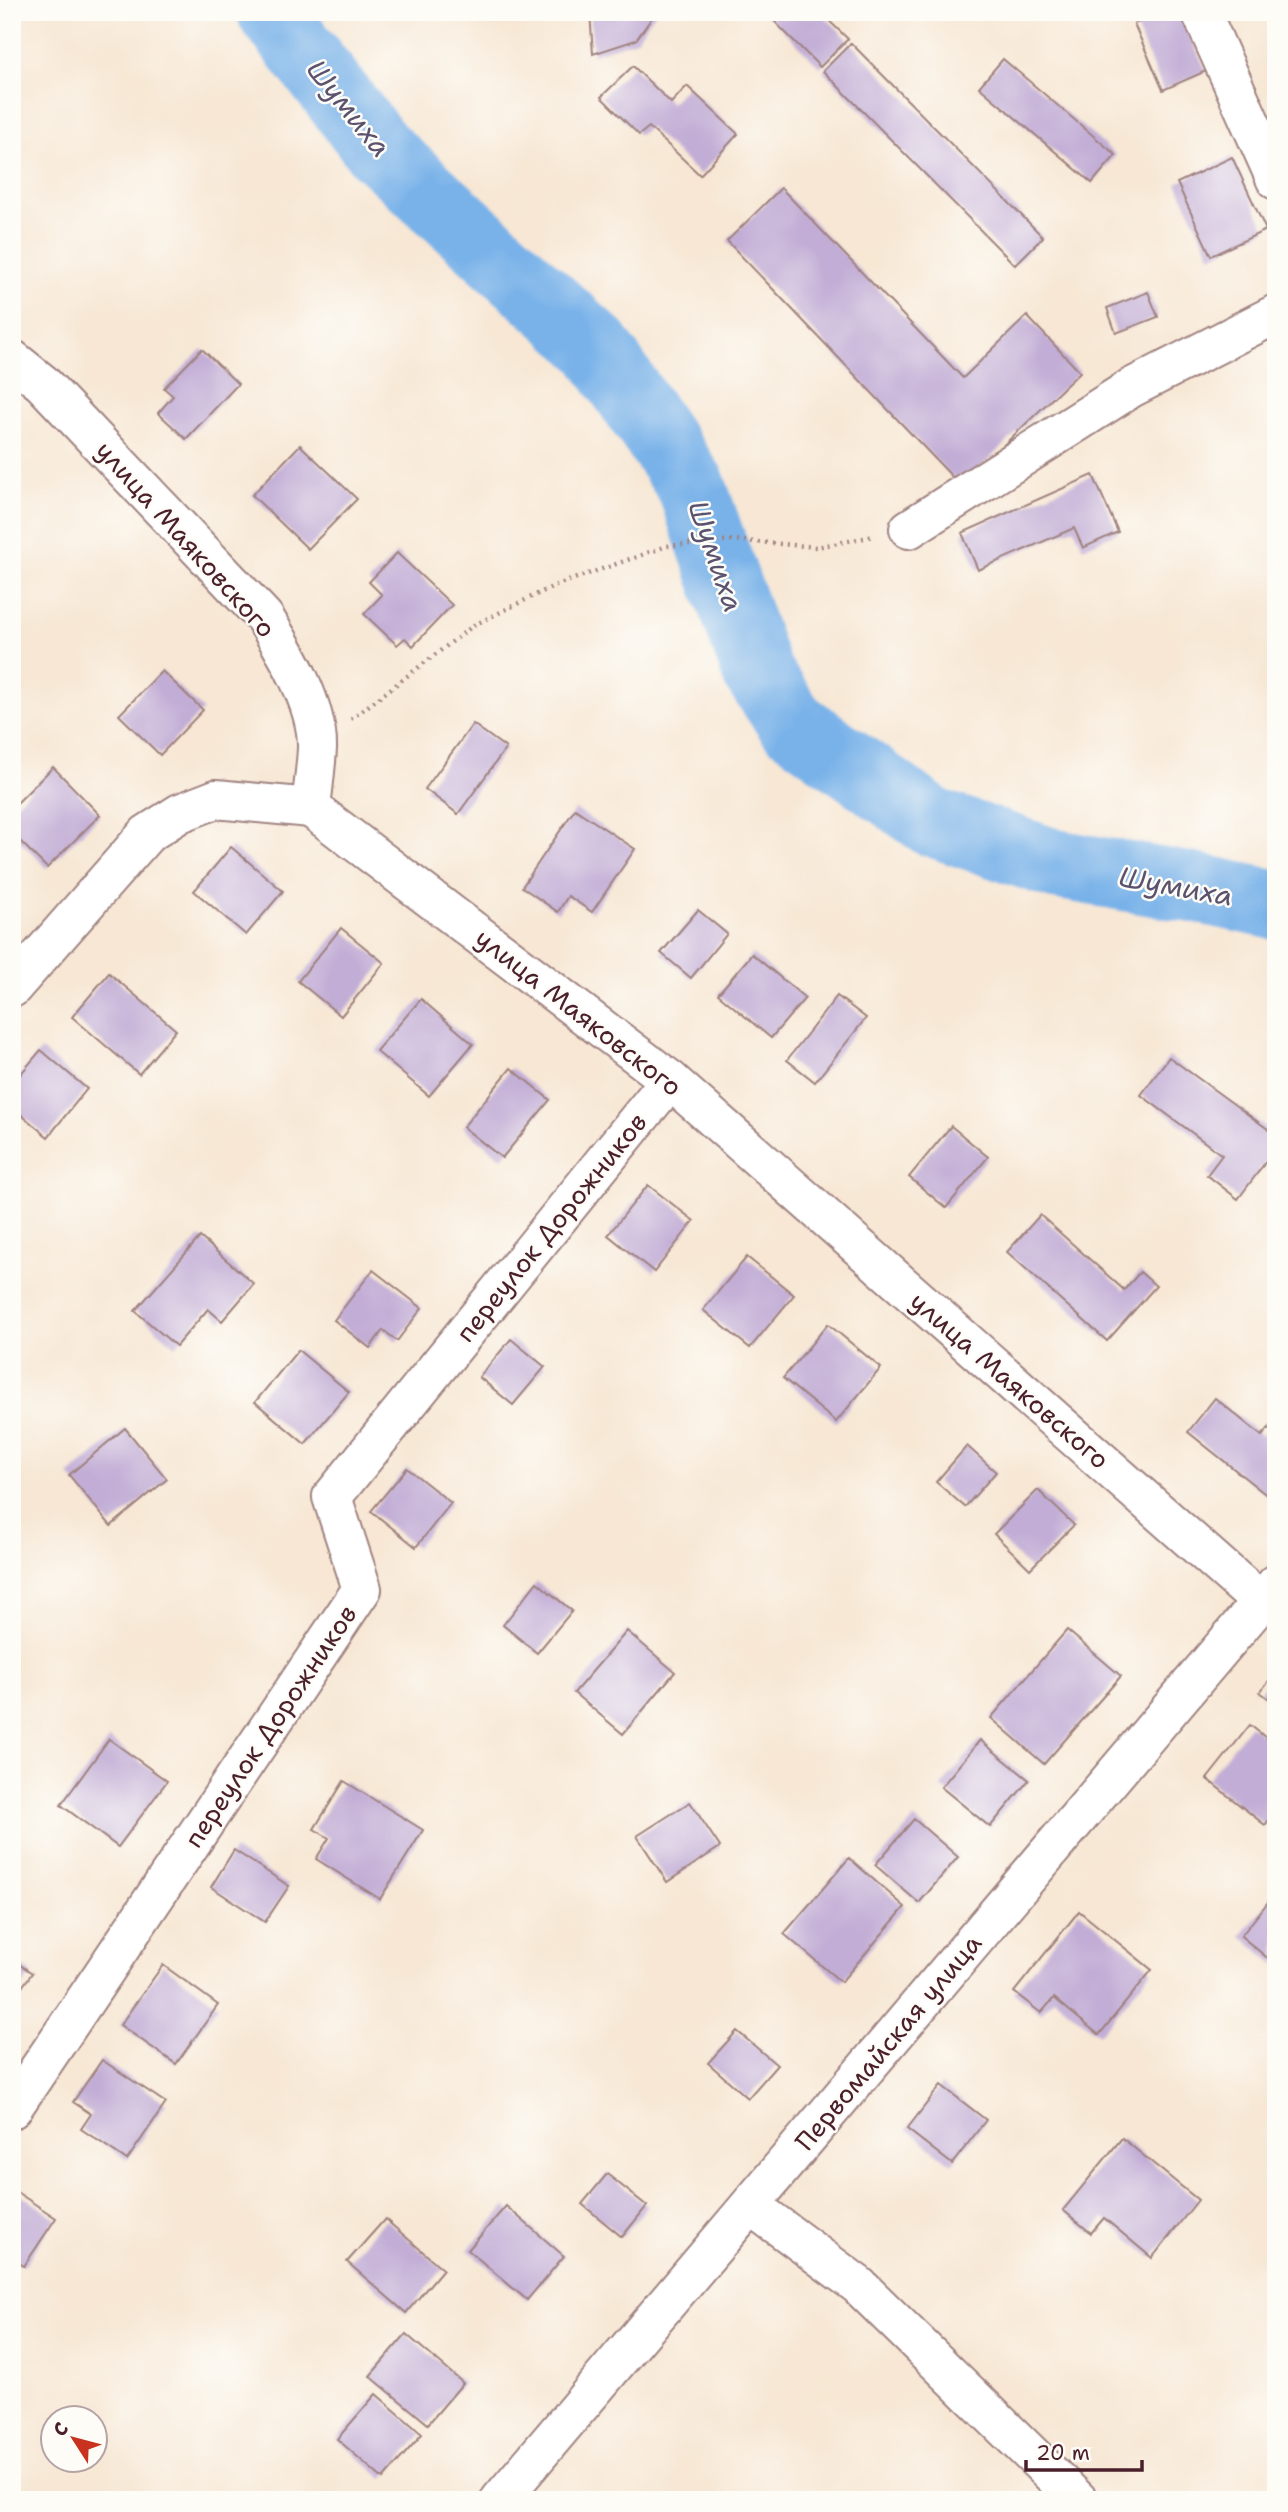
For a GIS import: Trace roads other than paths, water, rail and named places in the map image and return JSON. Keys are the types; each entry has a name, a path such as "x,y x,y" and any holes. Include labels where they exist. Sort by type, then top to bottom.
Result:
{"street":[{"path":"1201,12 1276,180"},
{"path":"909,529 1130,388 1276,314"},
{"name":"улица Маяковского","path":"12,359 42,383 264,617 289,656 310,707 317,745 311,808 670,1080 1268,1593"},
{"path":"12,988 147,834 180,814 216,799 311,808"},
{"name":"переулок Дорожников","path":"12,2109 362,1589 332,1497 670,1080"},
{"name":"Первомайская улица","path":"500,2500 1268,1593"},
{"path":"750,2204 858,2285 1078,2500"}],"waterway":[{"name":"Шумиха","path":"272,12 378,149 597,347 691,485 757,672 792,723 932,822 1055,864 1276,905"}]}
